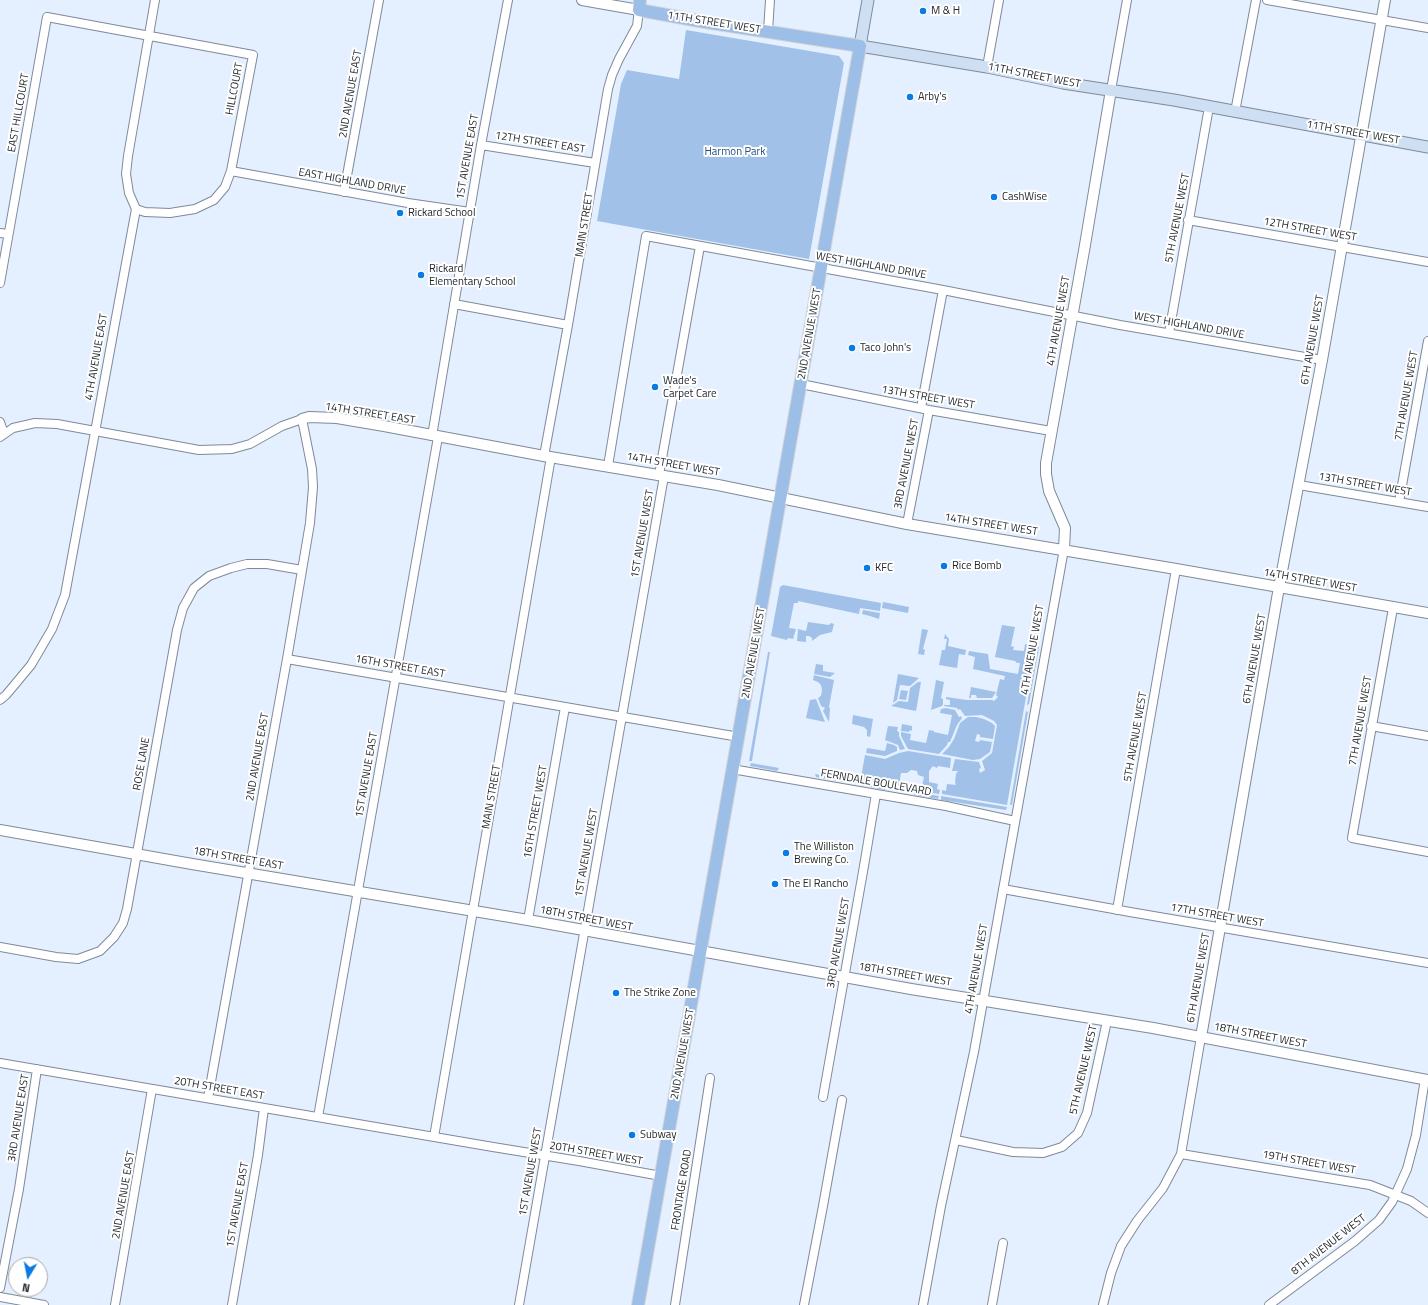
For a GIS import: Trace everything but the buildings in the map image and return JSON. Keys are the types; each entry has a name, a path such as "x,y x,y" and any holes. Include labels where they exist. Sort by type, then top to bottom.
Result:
{"main road":[{"name":"2ND AVENUE WEST","path":"638,1305 868,0"},
{"name":"11TH STREET WEST","path":"639,5 705,22 987,67 1063,83 1209,107 1428,147"}],"street":[{"path":"136,209 129,193 126,174 155,0"},
{"name":"2ND AVENUE EAST","path":"344,192 379,0"},
{"name":"1ST AVENUE EAST","path":"318,1117 396,678 435,436 454,304 481,145 508,0"},
{"path":"582,0 639,5"},
{"path":"768,31 770,0"},
{"path":"987,67 999,0"},
{"name":"4TH AVENUE WEST","path":"923,1305 942,1198 956,1140 1004,889 1014,821 1064,550 1064,528 1049,491 1046,463 1128,0"},
{"path":"1235,112 1256,0"},
{"path":"1267,0 1428,28"},
{"name":"6TH AVENUE WEST","path":"1104,1305 1111,1273 1121,1246 1137,1221 1163,1188 1181,1154 1279,587 1322,360 1385,0"},
{"name":"MAIN STREET","path":"434,1137 510,698 547,456 595,163 612,75 619,59 638,26 639,5"},
{"name":"HILLCOURT","path":"47,18 253,55 230,171 225,187 214,200 195,209 170,213 145,212 136,209"},
{"name":"EAST HILLCOURT","path":"0,283 4,233 47,18"},
{"name":"5TH AVENUE WEST","path":"1169,333 1209,107"},
{"name":"12TH STREET EAST","path":"481,145 595,163"},
{"name":"EAST HIGHLAND DRIVE","path":"230,171 344,192 470,212"},
{"name":"4TH AVENUE EAST","path":"0,700 31,665 52,629 65,595 136,209"},
{"name":"12TH STREET WEST","path":"1188,220 1428,262"},
{"name":"WEST HIGHLAND DRIVE","path":"608,466 646,236 943,290 1073,316 1322,360"},
{"name":"1ST AVENUE WEST","path":"519,1305 622,717 700,246"},
{"name":"3RD AVENUE WEST","path":"907,524 943,290"},
{"path":"454,304 568,325"},
{"name":"7TH AVENUE WEST","path":"1399,502 1428,341"},
{"name":"13TH STREET WEST","path":"800,384 925,409 1051,430"},
{"name":"14TH STREET EAST","path":"2,435 13,428 35,422 57,424 199,450 232,449 250,444 282,426 302,419 337,418 547,456"},
{"name":"2ND AVENUE EAST","path":"208,1098 310,523 313,487 312,469 302,419"},
{"path":"0,422 2,435"},
{"name":"14TH STREET WEST","path":"547,456 781,498 907,524 1428,613"},
{"name":"13TH STREET WEST","path":"1299,485 1428,507"},
{"name":"ROSE LANE","path":"0,947 56,957 78,959 100,951 114,937 124,923 127,909 177,630 183,608 194,588 209,576 246,564 267,564 302,570"},
{"name":"5TH AVENUE WEST","path":"1117,910 1176,569"},
{"name":"7TH AVENUE WEST","path":"1393,608 1352,838 1428,852"},
{"name":"16TH STREET EAST","path":"287,659 510,698"},
{"path":"510,698 739,737"},
{"name":"16TH STREET WEST","path":"528,920 565,707"},
{"path":"1371,726 1428,736"},
{"name":"FERNDALE BOULEVARD","path":"732,769 946,806 1014,821"},
{"name":"3RD AVENUE WEST","path":"823,1096 876,794"},
{"name":"18TH STREET EAST","path":"0,830 473,911"},
{"name":"17TH STREET WEST","path":"1004,889 1117,910 1428,963"},
{"name":"18TH STREET WEST","path":"473,911 844,977 1201,1037 1427,1080"},
{"name":"5TH AVENUE WEST","path":"956,1140 1013,1152 1043,1153 1062,1146 1078,1133 1087,1113 1107,1021"},
{"name":"20TH STREET EAST","path":"0,1063 434,1137"},
{"name":"3RD AVENUE EAST","path":"0,1288 19,1189 37,1069"},
{"name":"FRONTAGE ROAD","path":"675,1305 710,1078"},
{"name":"8TH AVENUE WEST","path":"1269,1305 1355,1241 1379,1220 1392,1202 1407,1169 1413,1149 1427,1080"},
{"name":"2ND AVENUE EAST","path":"115,1305 152,1089"},
{"path":"804,1305 824,1206 842,1100"},
{"name":"1ST AVENUE EAST","path":"232,1305 258,1154 264,1108"},
{"name":"20TH STREET WEST","path":"434,1137 660,1176"},
{"name":"19TH STREET WEST","path":"1181,1154 1370,1185 1411,1201 1428,1213"},
{"path":"992,1305 1004,1243"},
{"path":"0,1297 44,1305"}],"green space":[{"name":"Harmon Park","path":"686,30 839,56 844,63 809,259 597,221 621,84 627,70 679,79"},
{"path":"783,585 881,603 880,611 860,608 859,614 798,601 798,603 794,603 789,628 796,629 793,639 788,638 787,640 771,636 780,587"},
{"path":"883,602 909,607 908,613 882,608"},
{"path":"863,610 880,613 879,619 862,614"},
{"path":"808,622 829,625 831,623 834,624 832,632 820,635 812,641 812,638 806,636 806,642 797,641 798,629 806,631"},
{"path":"1002,625 1015,627 1011,646 1014,647 1013,650 1024,651 1025,644 1035,646 1007,805 942,794 942,790 946,791 947,784 956,785 956,774 958,771 952,771 955,759 979,762 981,768 979,769 980,773 985,770 982,761 992,753 997,725 994,721 982,715 965,716 960,709 958,710 957,708 944,705 950,705 950,700 946,699 946,697 967,700 994,701 998,697 996,695 1000,679 1004,680 1005,676 973,669 975,657 968,655 969,651 988,654 990,669 1018,674 1020,663 995,657"},
{"path":"922,629 928,630 923,649 925,650 924,655 918,654"},
{"path":"945,634 949,639 948,646 966,650 965,655 959,654 957,668 939,665 942,650 945,650 947,639 944,639"},
{"path":"1037,647 1039,647 1029,704 1027,705"},
{"path":"768,652 770,652 752,761 749,761"},
{"path":"816,664 823,665 823,671 835,673 830,677 814,674"},
{"path":"898,674 919,678 910,686 900,685 897,700 893,703"},
{"path":"814,675 834,680 829,707 829,722 823,711 825,708 821,706 818,698 821,696 821,685 813,680"},
{"path":"936,680 944,682 941,698 943,699 943,704 942,706 931,710"},
{"path":"918,682 921,682 916,711 891,706 899,701 908,702 910,688"},
{"path":"971,687 996,692 992,698 977,698 976,695 971,695 971,698 969,698"},
{"path":"901,690 908,691 906,700 899,699"},
{"path":"816,699 825,722 806,718 810,700"},
{"path":"946,708 955,710 959,717 961,716 962,718 957,725 950,742 948,742 939,754 908,749 901,736 901,732 911,734 910,740 926,743 929,730 948,735 952,715 940,713 941,709"},
{"path":"1026,711 1028,712 1012,805 1010,805"},
{"path":"853,715 873,719 870,737 867,736 867,730 864,727 852,724"},
{"path":"968,717 984,719 995,726 993,739 980,737 980,735 977,734 975,741 979,742 980,740 992,742 990,752 980,759 973,760 942,754 954,739 960,723"},
{"path":"902,724 912,726 912,731 901,731"},
{"path":"888,726 898,727 897,731 899,732 899,736 905,749 900,750 898,745 885,740"},
{"path":"887,743 897,747 897,751 885,756 866,753 867,748 885,751"},
{"path":"908,751 951,758 950,768 938,766 937,768 933,766 929,771 929,782 938,784 937,789 940,790 939,794 921,791 924,777 918,775 917,771 911,770 907,773 901,773 899,786 863,780 864,778 861,777 865,755 885,759"},
{"path":"751,763 779,768 777,771 750,766"},
{"path":"815,774 842,779 843,782 816,777"},
{"path":"860,782 886,786 885,790 861,785"},
{"path":"914,792 939,796 938,799 914,795"},
{"path":"941,796 1007,807 1006,810 941,800"}],"place":[{"name":"M & H","path":"923,11"},
{"name":"Arby's","path":"910,97"},
{"name":"CashWise","path":"994,197"},
{"name":"Rickard School","path":"400,213"},
{"name":"Rickard Elementary School","path":"421,275"},
{"name":"Taco John's","path":"852,348"},
{"name":"Wade's Carpet Care","path":"655,387"},
{"name":"Rice Bomb","path":"944,566"},
{"name":"KFC","path":"867,568"},
{"name":"The Williston Brewing Co.","path":"786,853"},
{"name":"The El Rancho","path":"775,884"},
{"name":"The Strike Zone","path":"616,993"},
{"name":"Subway","path":"632,1135"}]}
